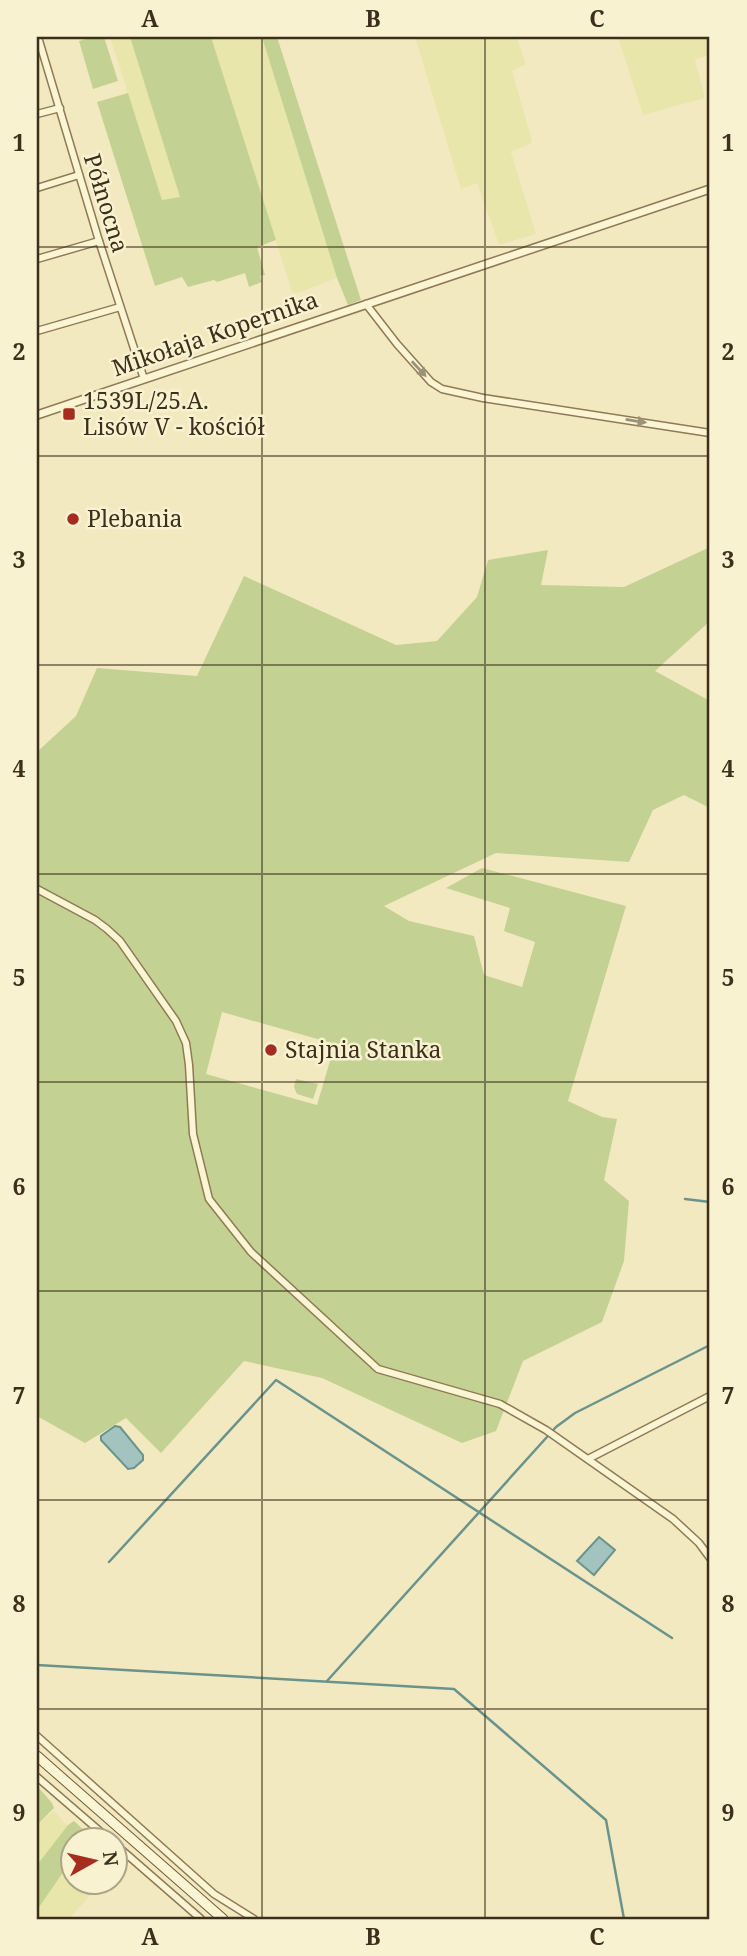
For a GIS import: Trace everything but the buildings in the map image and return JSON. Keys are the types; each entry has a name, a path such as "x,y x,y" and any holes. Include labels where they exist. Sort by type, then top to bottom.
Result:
{"main road":[{"path":"37,1756 223,1919"}],"street":[{"name":"Północna","path":"38,37 99,242 144,379"},
{"path":"37,114 60,108"},
{"path":"37,188 79,175"},
{"name":"Mikołaja Kopernika","path":"37,415 710,189"},
{"path":"37,260 99,242"},
{"path":"366,304 426,376 447,391 710,433"},
{"path":"37,331 120,307"},
{"path":"37,889 107,929 120,942 176,1021 186,1043 193,1134 209,1199 251,1252 378,1369 500,1404 546,1430 673,1519 710,1558"},
{"path":"588,1460 710,1396"},
{"path":"37,1736 214,1894 254,1919"},
{"path":"37,1777 94,1826"},
{"path":"130,1857 201,1919"}],"shaded area":[{"path":"110,37 130,37 180,197 162,200"},
{"path":"211,37 262,37 337,278 298,293 292,292"},
{"path":"415,37 517,37 526,64 512,71 532,141 511,152 536,234 499,245 477,183 461,189"},
{"path":"618,37 707,37 710,54 695,60 705,98 643,115"},
{"path":"54,1811 67,1826 60,1826 60,1837 37,1865 37,1825"},
{"path":"60,1877 60,1896 89,1896 69,1919 37,1919 37,1910"}],"green space":[{"path":"104,37 118,81 93,89 79,41"},
{"path":"130,37 211,37 276,240 257,247 265,275 260,276 262,282 249,287 245,273 188,287 182,277 155,286 97,102 128,93 162,200 180,197"},
{"path":"262,37 277,37 361,300 348,305 337,278"},
{"path":"710,547 710,621 655,671 710,701 710,808 684,795 653,810 629,862 496,853 384,906 409,921 474,936 484,975 522,987 535,942 504,931 510,908 446,888 482,868 626,906 568,1101 602,1117 617,1119 604,1180 629,1201 624,1261 602,1322 523,1361 496,1431 462,1443 322,1378 244,1361 161,1453 126,1418 85,1443 37,1416 37,752 76,716 97,668 197,676 244,576 396,645 437,641 477,597 488,560 548,550 541,585 624,587","holes":["222,1012 335,1044 317,1105 206,1074"]},
{"path":"296,1079 318,1084 313,1099 297,1094 294,1087"},
{"path":"40,1789 54,1808 37,1825 37,1790"},
{"path":"74,1821 79,1826 67,1826"},
{"path":"60,1835 60,1877 37,1910 37,1865"}],"water":[{"path":"115,1426 120,1427 143,1455 143,1460 134,1468 128,1469 101,1440 101,1436"},
{"path":"599,1537 615,1550 594,1575 577,1561"}],"waterway":[{"path":"685,1199 710,1202"},
{"path":"327,1681 556,1427 575,1413 710,1345"},
{"path":"109,1562 276,1380 672,1638"},
{"path":"37,1665 454,1689 606,1820 624,1919"}],"place":[{"name":"1539L/25.A. Lisów V - kościół","path":"69,414"},
{"name":"Plebania","path":"73,519"},
{"name":"Stajnia Stanka","path":"271,1050"}]}
